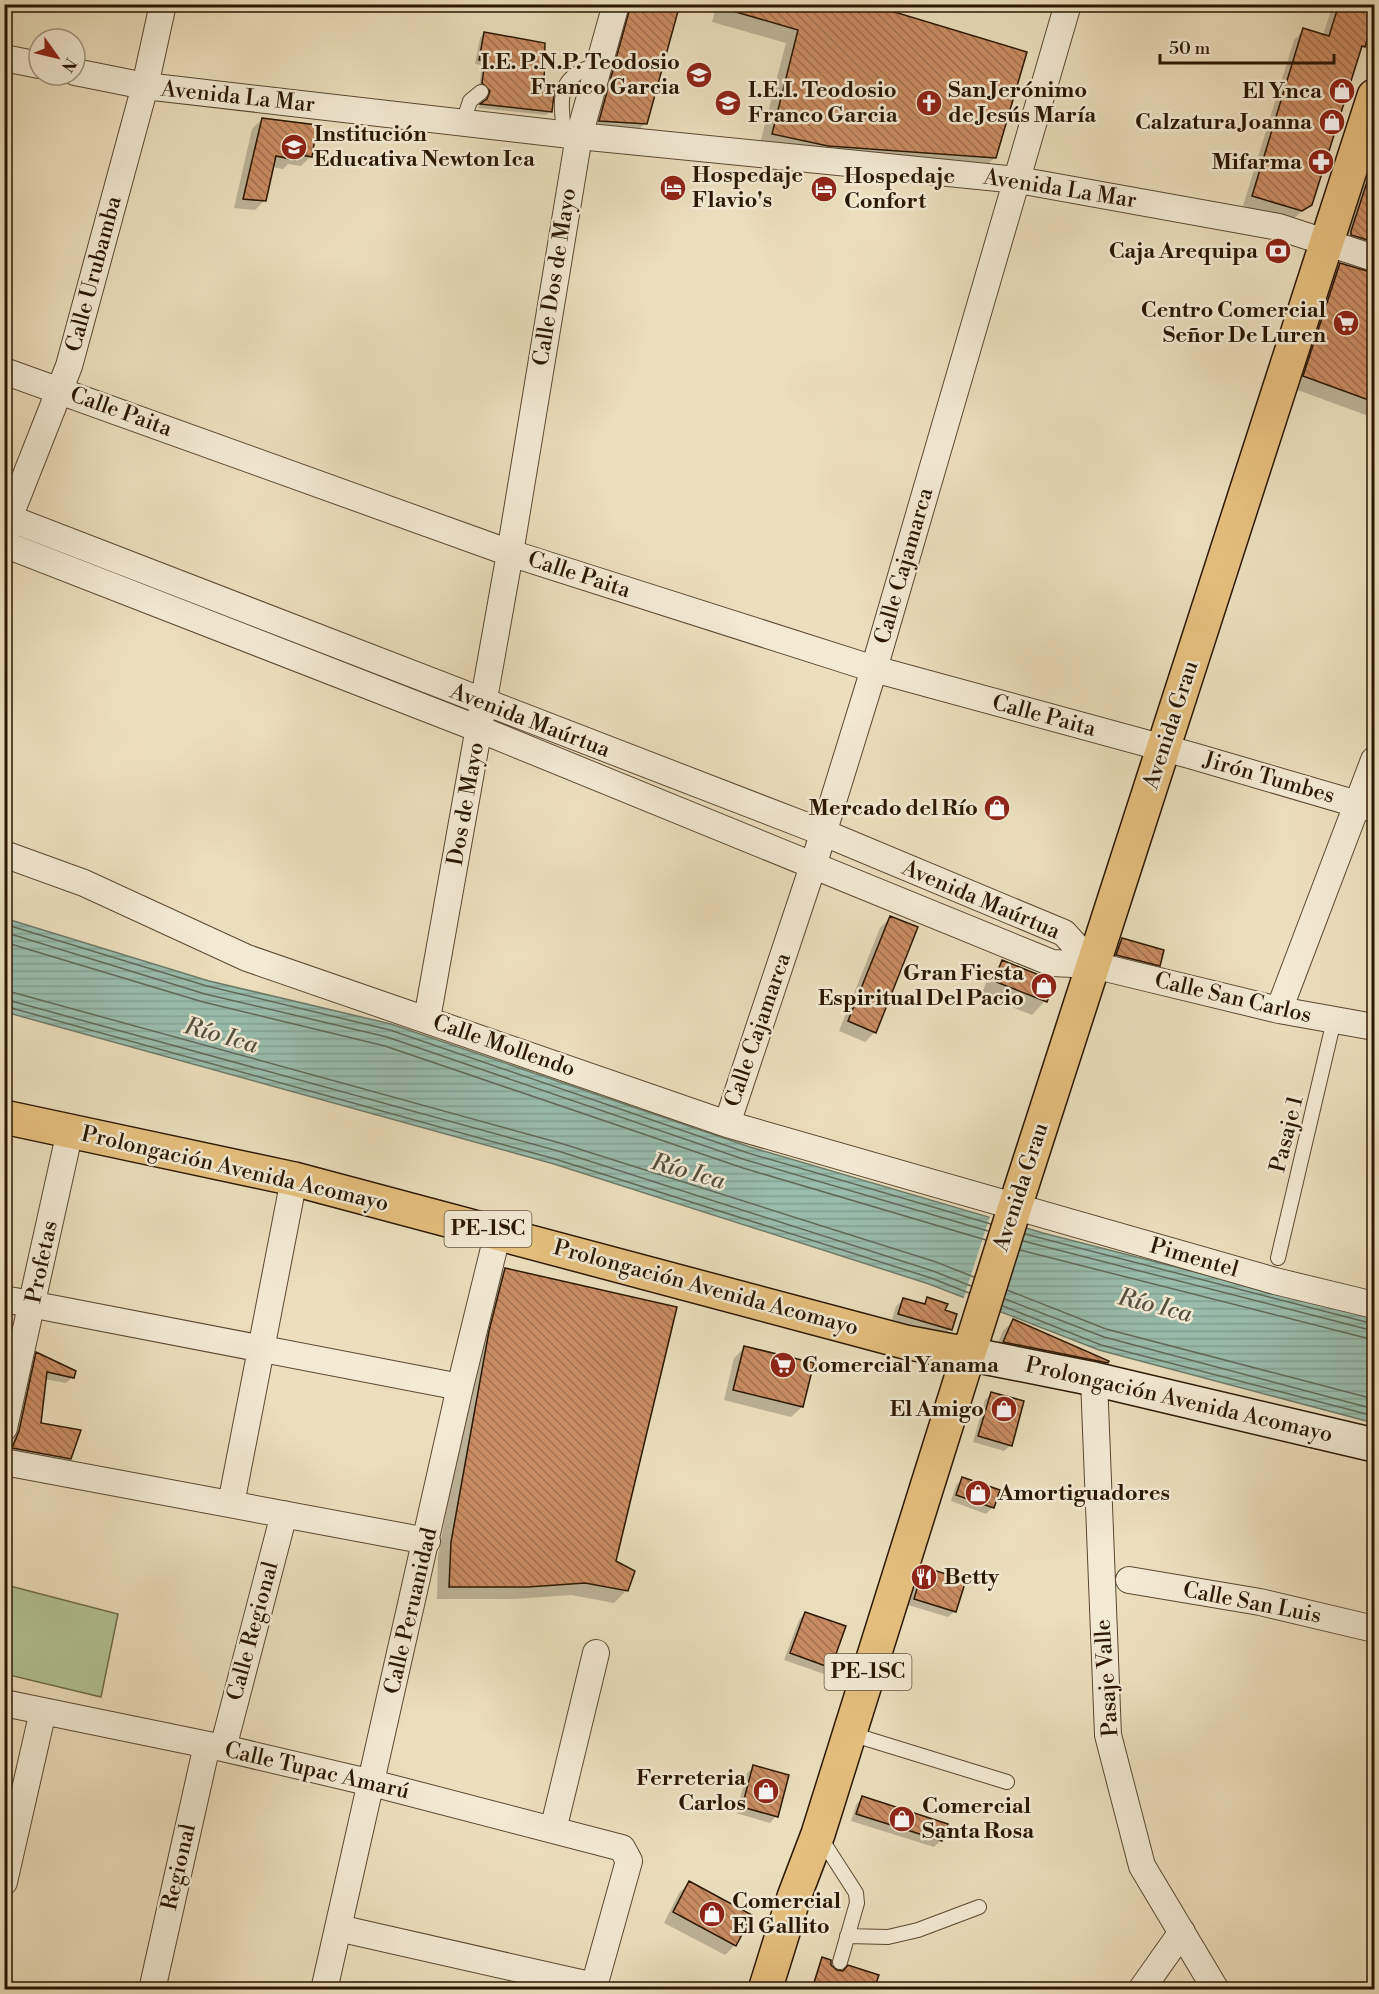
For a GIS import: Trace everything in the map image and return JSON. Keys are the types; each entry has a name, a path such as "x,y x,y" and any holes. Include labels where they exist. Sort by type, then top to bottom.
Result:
{"main road":[{"name":"Avenida Grau","path":"968,1354 981,1320 1012,1214 1374,96"},
{"name":"Prolongación Avenida Acomayo","path":"4,1117 294,1179 905,1342 968,1354"},
{"name":"PE-1SC","path":"765,1989 794,1897 818,1834 968,1354"}],"street":[{"name":"Calle Urubamba","path":"6,523 62,390 144,87 163,4"},
{"name":"Calle Dos de Mayo","path":"510,553 571,134 599,64 616,4"},
{"name":"Calle Cajamarca","path":"727,1124 813,866 874,669 1068,4"},
{"path":"4,58 27,63"},
{"name":"Avenida La Mar","path":"87,75 144,87 1018,180 1279,227 1374,258"},
{"name":"Calle Paita","path":"4,371 510,553 874,669 1163,747"},
{"name":"Avenida Maúrtua","path":"6,523 822,832 1064,933 1093,966"},
{"name":"Avenida Maúrtua","path":"4,544 479,729 1052,963 1093,966"},
{"name":"Dos de Mayo","path":"428,1019 510,553"},
{"name":"Jirón Tumbes","path":"1163,747 1365,806"},
{"path":"1279,1010 1365,806 1374,760"},
{"name":"Calle Mollendo","path":"4,854 84,883 247,958 727,1124 1012,1214"},
{"name":"Calle San Carlos","path":"1093,966 1279,1010 1374,1027"},
{"name":"Profetas","path":"4,1428 7,1402 32,1305 70,1131"},
{"path":"231,1504 294,1179"},
{"name":"Pimentel","path":"1012,1214 1374,1305"},
{"name":"Calle Peruanidad","path":"324,1989 460,1387 498,1232"},
{"path":"4,1299 460,1387"},
{"name":"Prolongación Avenida Acomayo","path":"968,1354 1094,1379 1374,1445"},
{"name":"Pasaje Valle","path":"1094,1379 1108,1735 1142,1866 1216,1989"},
{"path":"4,1462 427,1541"},
{"name":"Calle Regional","path":"215,1747 284,1514"},
{"name":"Calle San Luis","path":"1129,1580 1260,1602 1374,1629"},
{"path":"554,1830 596,1653"},
{"name":"Calle Tupac Amarú","path":"4,1703 215,1747 372,1783 622,1848 626,1852 628,1861 593,1988"},
{"path":"4,1882 43,1711"},
{"name":"Regional","path":"152,1989 215,1747"},
{"path":"338,1928 593,1988"},
{"path":"1142,1989 1182,1932"}],"lane":[{"path":"571,134 557,99 570,78 582,69 599,64"},
{"path":"463,122 470,101 482,92"},
{"name":"Pasaje 1","path":"1278,1258 1334,1020"},
{"path":"848,1733 1007,1782"},
{"path":"818,1834 856,1893 857,1903 840,1962"},
{"path":"847,1936 888,1937 918,1930 979,1907"}],"shaded area":[{"path":"6,1585 118,1614 101,1697 5,1674"}],"water":[{"name":"Río Ica","path":"4,918 209,981 391,1024 750,1147 1043,1233 1374,1318 1374,1423 1099,1350 929,1284 554,1164 5,1012"}],"pier":[{"path":"990,1216 1018,1224 990,1311 963,1300"}],"building":[{"path":"631,4 680,4 647,124 599,121"},
{"name":"San Jerónimo de Jesús María","path":"730,4 868,4 1027,52 996,158 828,146 772,134 798,30 729,10"},
{"path":"1339,4 1374,4 1374,18 1365,47 1362,46 1312,205 1302,211 1252,196 1303,28 1329,36"},
{"path":"484,32 545,43 544,85 555,86 552,112 480,104 487,99 490,91 482,83 485,61 479,60"},
{"path":"262,118 317,125 312,157 296,154 295,160 276,156 266,201 243,199"},
{"path":"1371,170 1374,171 1374,242 1351,235"},
{"name":"Centro Comercial Señor De Luren","path":"1340,263 1374,273 1374,402 1303,376"},
{"path":"890,916 918,927 876,1033 848,1021"},
{"path":"1122,938 1164,950 1160,966 1116,955"},
{"path":"1002,960 1049,979 1052,988 1047,1002 994,981"},
{"path":"505,1268 677,1307 616,1561 635,1571 628,1591 585,1583 528,1587 449,1587 451,1542 489,1331"},
{"path":"927,1297 948,1304 945,1310 957,1314 952,1330 898,1314 903,1298 925,1304"},
{"path":"1013,1319 1109,1361 1108,1363 1003,1342"},
{"path":"744,1346 814,1363 803,1407 733,1390"},
{"path":"36,1352 76,1371 74,1378 47,1372 41,1423 81,1430 71,1459 12,1448 19,1431"},
{"path":"991,1392 1024,1401 1012,1446 978,1436"},
{"name":"Amortiguadores","path":"962,1477 1000,1490 994,1508 956,1495"},
{"path":"923,1567 966,1580 956,1612 914,1599"},
{"path":"805,1612 846,1626 831,1668 790,1653"},
{"name":"Ferreteria Carlos","path":"753,1765 789,1775 778,1817 742,1807"},
{"name":"Comercial Santa Rosa","path":"862,1796 948,1824 942,1841 856,1814"},
{"name":"Comercial El Gallito","path":"689,1881 752,1915 736,1946 673,1912"},
{"path":"822,1957 831,1960 831,1965 837,1970 843,1971 848,1965 879,1975 874,1989 812,1989"}],"place":[{"name":"I.E. P.N.P. Teodosio Franco Garcia","path":"699,75"},
{"name":"El Ynca","path":"1342,91"},
{"name":"I.E.I. Teodosio Franco Garcia","path":"728,103"},
{"name":"San Jerónimo de Jesús María","path":"929,103"},
{"name":"Calzatura Joanna","path":"1332,122"},
{"name":"Institución Educativa Newton Ica","path":"294,147"},
{"name":"Mifarma","path":"1321,162"},
{"name":"Hospedaje Flavio's","path":"673,188"},
{"name":"Hospedaje Confort","path":"824,189"},
{"name":"Caja Arequipa","path":"1278,251"},
{"name":"Centro Comercial Señor De Luren","path":"1346,323"},
{"name":"Mercado del Río","path":"997,808"},
{"name":"Gran Fiesta Espiritual Del Pacio","path":"1044,986"},
{"name":"Comercial Yanama","path":"783,1365"},
{"name":"El Amigo","path":"1004,1409"},
{"name":"Amortiguadores","path":"978,1493"},
{"name":"Betty","path":"924,1577"},
{"name":"Ferreteria Carlos","path":"766,1791"},
{"name":"Comercial Santa Rosa","path":"902,1819"},
{"name":"Comercial El Gallito","path":"712,1914"}]}
